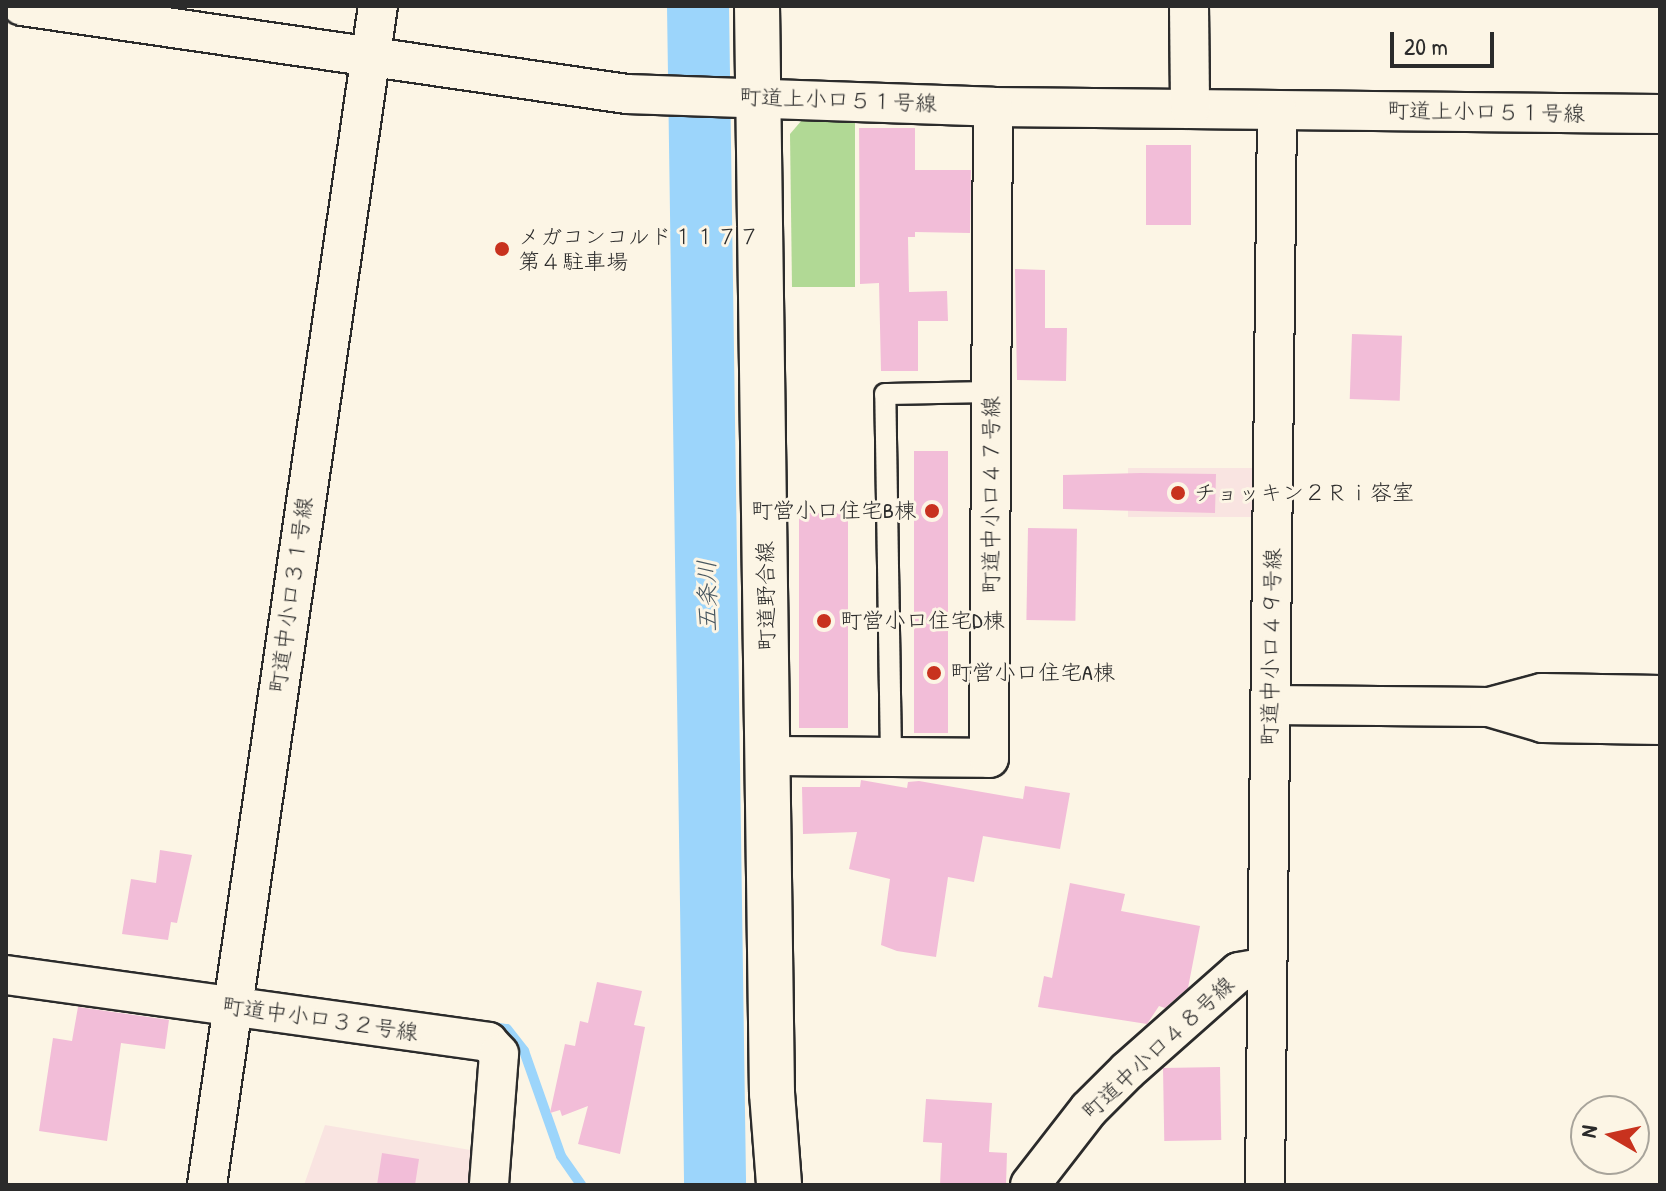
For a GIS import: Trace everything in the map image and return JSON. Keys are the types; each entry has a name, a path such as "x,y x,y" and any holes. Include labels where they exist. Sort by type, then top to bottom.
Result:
{"street":[{"name":"町道上小口５１号線","path":"22,6 646,95 751,95 993,107 1660,114"},
{"name":"町道中小口３１号線","path":"207,1185 230,1007 378,6"},
{"name":"町道野合線","path":"757,6 751,95 768,756 772,1093 779,1185"},
{"path":"1189,6 1190,109"},
{"name":"町道中小口４７号線","path":"768,756 989,758 993,107"},
{"name":"町道中小口４９号線","path":"1265,1185 1277,110"},
{"path":"1270,705 1489,707 1542,693 1660,695"},
{"path":"1489,707 1543,723 1660,725"},
{"name":"町道中小口４８号線","path":"1030,1185 1089,1109 1127,1071 1239,972 1267,967"},
{"name":"町道中小口３２号線","path":"6,975 488,1042 499,1054 489,1185"}],"lane":[{"path":"891,757 885,394 992,392"}],"shaded area":[{"path":"1128,468 1258,468 1258,517 1128,517"},
{"path":"325,1125 476,1151 482,1185 304,1185"}],"green space":[{"path":"802,120 855,121 855,287 792,287 790,134"}],"building":[{"path":"859,128 915,128 915,170 971,170 970,233 915,232 915,237 908,237 909,292 947,291 948,321 918,321 918,371 881,371 879,283 860,284"},
{"path":"1146,145 1191,145 1191,225 1146,225"},
{"path":"1015,269 1045,270 1045,328 1067,328 1066,381 1017,380"},
{"path":"1352,334 1402,336 1400,401 1350,399"},
{"path":"914,451 948,451 948,733 914,733"},
{"path":"1216,474 1215,513 1063,509 1063,475"},
{"name":"町営小口住宅D棟","path":"799,513 848,513 848,728 799,728"},
{"path":"1028,528 1077,529 1075,621 1026,620"},
{"path":"861,780 907,788 908,782 919,781 1023,799 1025,786 1070,793 1060,849 983,836 974,882 948,877 936,957 897,951 881,945 890,879 849,869 857,832 803,834 802,787 860,787"},
{"path":"160,850 192,855 177,923 171,922 168,940 122,934 131,879 156,883"},
{"path":"1070,883 1125,894 1121,911 1200,926 1188,988 1165,1008 1159,1006 1147,1024 1038,1007 1044,976 1052,978"},
{"path":"597,982 642,991 634,1025 645,1027 620,1154 578,1144 588,1106 562,1116 560,1110 550,1113 565,1044 575,1046 580,1021 588,1023"},
{"path":"78,1007 169,1020 165,1049 121,1043 107,1141 39,1131 53,1038 72,1041"},
{"path":"1220,1067 1221,1140 1164,1141 1163,1068"},
{"path":"926,1099 992,1103 989,1152 1007,1153 1006,1185 940,1185 942,1143 923,1142"},
{"path":"382,1153 419,1159 415,1185 377,1185"}],"waterway":[{"name":"五条川","path":"698,6 715,1185"},
{"path":"487,1026 507,1029 524,1051 561,1156 581,1185"}],"place":[{"name":"メガコンコルド１１７７ 第４駐車場","path":"502,249"},
{"name":"チョッキン２Ｒｉ容室","path":"1178,493"},
{"name":"町営小口住宅B棟","path":"932,511"},
{"name":"町営小口住宅D棟","path":"824,621"},
{"name":"町営小口住宅A棟","path":"934,673"}]}
